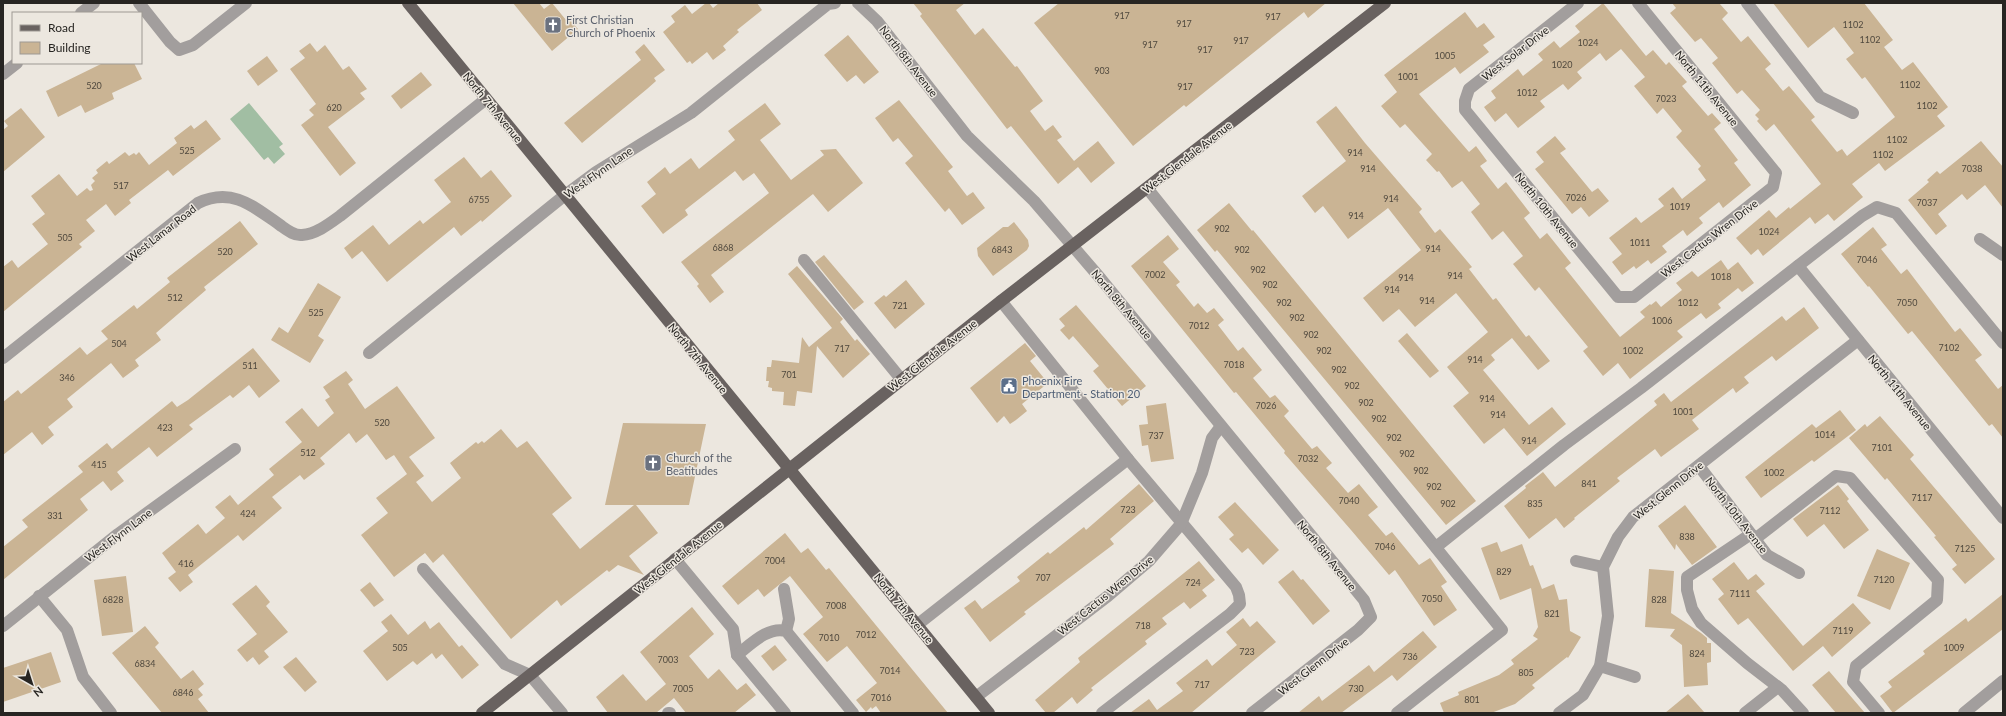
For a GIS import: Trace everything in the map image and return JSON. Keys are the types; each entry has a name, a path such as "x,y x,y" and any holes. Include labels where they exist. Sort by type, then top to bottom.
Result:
{"main road":[{"name":"North 7th Avenue","path":"408,3 989,713"},
{"name":"West Glendale Avenue","path":"482,713 901,379 1385,3"}],"street":[{"path":"82,12 94,3"},
{"path":"139,3 170,42 179,50 193,45 246,3"},
{"name":"West Flynn Lane","path":"369,353 565,195 596,172 691,113 828,4 835,3"},
{"name":"North 8th Avenue","path":"858,3 877,21 967,136 1034,201 1073,246 1364,600 1371,617"},
{"name":"West Solar Drive","path":"1465,110 1465,101 1469,89 1578,3"},
{"name":"North 11th Avenue","path":"1638,3 1776,173"},
{"path":"1747,3 1820,98 1852,113"},
{"path":"3,74 16,64"},
{"name":"West Lamar Road","path":"3,358 198,203 218,197 235,198 253,206 295,234 304,235 316,231 340,216 486,99"},
{"name":"North 10th Avenue","path":"1465,110 1618,297 1634,297"},
{"name":"West Cactus Wren Drive","path":"1634,297 1773,187 1776,173"},
{"path":"1147,188 1502,630 1397,713"},
{"path":"1436,547 1564,445 1641,388 1862,216 1877,207 1896,214 2003,343"},
{"path":"1980,239 2003,255"},
{"path":"804,260 901,379"},
{"name":"North 11th Avenue","path":"1798,266 2003,518"},
{"path":"1001,301 1181,524 1236,587 1240,604 1102,713"},
{"name":"West Glenn Drive","path":"1603,567 1618,537 1633,517 1858,340"},
{"name":"West Cactus Wren Drive","path":"976,697 1149,561 1181,524 1202,473 1212,438 1221,426"},
{"name":"West Flynn Lane","path":"3,626 118,534 235,449"},
{"path":"917,625 1128,459"},
{"name":"North 10th Avenue","path":"1699,466 1767,555 1799,573"},
{"path":"1803,713 1778,687 1746,663 1701,622 1692,609 1687,590 1687,577 1753,537 1836,476 1850,478 1938,580 1937,600 1856,666 1853,682 1879,713"},
{"path":"675,559 733,630 737,654 785,713"},
{"path":"1559,713 1583,695 1600,666 1608,616 1603,567 1576,562"},
{"path":"423,568 505,664 530,675 562,713"},
{"path":"784,589 789,619 786,631"},
{"path":"39,596 67,630 83,677 111,713"},
{"name":"West Glenn Drive","path":"1252,713 1358,630 1371,617"},
{"path":"737,654 770,632 778,629 786,631 853,713"},
{"path":"1600,666 1635,677"},
{"path":"1964,713 2003,681"},
{"path":"1745,713 1778,687"}],"green space":[{"path":"249,103 283,144 279,147 285,154 274,164 268,157 264,160 230,119"}],"building":[{"name":"First Christian Church of Phoenix","path":"513,3 539,3 544,9 552,3 566,20 569,18 578,29 552,51"},
{"path":"706,3 709,3 713,8 719,3 757,3 762,10 737,30 739,32 723,46 726,50 713,60 707,52 692,64 690,61 687,63 663,32 675,22 671,16 685,5 692,14"},
{"path":"913,3 965,3 956,10 975,35 983,28 1015,67 1017,66 1043,101 1030,111 1045,131 1053,125 1062,137 1057,140 1074,161 1098,141 1115,163 1091,183 1078,167 1058,184 1011,126 1007,129 920,16 922,14"},
{"path":"1059,3 1326,3 1308,18 1304,12 1186,107 1184,105 1133,146 1034,23"},
{"path":"1603,3 1646,56 1653,50 1666,65 1669,62 1687,82 1682,86 1708,116 1712,113 1721,123 1714,129 1738,160 1734,163 1751,185 1723,208 1719,202 1699,218 1703,223 1687,236 1683,230 1662,246 1667,252 1651,264 1648,260 1636,269 1634,266 1622,275 1612,262 1622,254 1609,238 1636,217 1641,223 1664,206 1658,199 1673,187 1682,199 1706,180 1698,169 1701,166 1676,137 1682,131 1663,108 1657,114 1634,86 1645,77 1621,49 1606,61 1600,53 1577,72 1582,78 1568,90 1563,84 1540,101 1545,107 1518,128 1506,113 1495,122 1484,107 1496,98 1491,91 1518,69 1523,76 1543,60 1538,54 1554,41 1560,48 1580,32 1575,26"},
{"path":"1672,3 1719,3 1728,13 1722,19 1741,42 1748,36 1771,64 1765,69 1783,91 1789,86 1815,117 1811,120 1837,152 1842,149 1847,156 1895,117 1865,77 1862,79 1846,59 1854,53 1834,27 1808,48 1773,3 1864,3 1893,40 1884,47 1902,70 1913,62 1948,107 1937,116 1945,126 1885,171 1879,163 1852,184 1863,197 1834,221 1828,214 1815,224 1810,217 1763,256 1758,249 1751,255 1736,238 1769,210 1776,218 1789,207 1790,209 1821,184 1774,124 1766,131 1757,121 1759,119 1755,115 1760,110 1742,90 1737,94 1712,63 1718,58 1701,38 1695,42 1670,13 1676,8"},
{"path":"1465,12 1477,28 1484,23 1495,37 1483,45 1489,52 1460,74 1455,67 1419,94 1469,152 1476,146 1487,161 1480,166 1498,189 1506,182 1530,213 1524,218 1540,239 1547,233 1571,263 1565,268 1620,337 1645,317 1640,312 1650,304 1651,305 1656,301 1661,307 1682,290 1676,283 1692,271 1698,277 1721,260 1728,270 1738,262 1754,283 1742,292 1738,288 1718,304 1721,308 1706,319 1701,313 1677,331 1683,337 1630,379 1618,363 1603,376 1583,351 1588,347 1539,287 1535,291 1513,264 1523,256 1503,231 1492,240 1471,212 1480,204 1462,181 1452,188 1439,171 1437,172 1426,160 1432,154 1405,124 1400,128 1381,106 1397,92 1384,75"},
{"path":"848,35 879,72 864,84 856,75 847,82 824,55"},
{"path":"310,43 317,52 325,45 343,70 349,66 367,89 360,93 365,99 328,127 356,163 340,176 301,125 314,115 309,110 316,104 290,69 305,58 299,51"},
{"path":"644,44 665,70 654,78 656,81 647,89 582,143 564,123 641,60 635,52"},
{"path":"267,56 278,71 258,86 247,71"},
{"path":"101,64 134,64 142,79 112,93 114,99 85,113 81,105 58,117 46,91"},
{"path":"421,72 432,85 401,109 391,96"},
{"path":"899,100 953,167 948,171 967,196 973,192 985,208 962,225 949,208 945,212 905,163 913,156 898,138 893,142 875,118"},
{"path":"765,103 781,124 760,140 791,180 824,155 820,150 836,149 863,183 828,212 813,194 711,275 724,292 710,303 697,286 699,284 681,262 769,193 754,173 743,181 735,171 685,210 688,215 663,234 641,206 656,194 647,182 665,167 670,174 691,158 699,169 735,140 728,131"},
{"path":"1336,106 1365,143 1422,209 1419,212 1435,233 1440,229 1472,267 1469,269 1493,300 1496,298 1526,337 1529,335 1550,361 1538,370 1512,338 1491,355 1495,360 1483,370 1529,425 1552,407 1566,424 1527,456 1504,428 1484,444 1453,406 1469,393 1447,367 1488,332 1456,293 1415,327 1399,309 1383,322 1363,298 1421,250 1388,208 1348,239 1323,206 1315,213 1302,196 1346,161 1316,122"},
{"path":"21,108 45,137 3,172 3,130 8,126 4,121"},
{"path":"206,120 221,139 173,176 168,170 129,200 131,203 115,216 106,204 86,220 95,231 79,244 82,247 3,312 3,267 12,260 18,268 48,244 32,224 45,214 31,196 59,174 77,196 87,188 90,191 93,190 91,185 95,181 92,178 98,173 96,170 107,161 109,164 125,152 129,156 134,153 136,155 139,152 149,165 177,143 174,138 191,125 194,129"},
{"path":"1555,136 1566,149 1560,153 1592,192 1598,188 1609,201 1589,217 1581,207 1572,214 1535,169 1544,162 1536,152"},
{"path":"1981,141 2003,167 2003,208 1985,185 1967,200 1962,194 1938,214 1947,226 1936,235 1908,200 1929,182 1927,180 1937,171 1940,174"},
{"path":"464,157 481,178 491,170 512,196 482,222 481,220 461,236 454,227 387,282 362,251 352,259 344,248 373,225 389,245 420,220 423,224 451,202 434,180"},
{"path":"1229,203 1252,231 1253,230 1476,501 1446,525 1217,250 1215,252 1197,230"},
{"path":"240,221 258,244 204,287 206,290 156,333 161,340 135,360 139,366 123,378 111,363 67,399 73,407 48,427 54,435 42,445 32,432 3,455 3,402 18,390 21,394 80,347 87,355 108,339 101,331 134,305 137,309 170,282 167,278"},
{"path":"1014,222 1028,240 1029,246 1027,250 993,276 978,256 977,248 1003,227 1008,227"},
{"path":"1873,227 1887,245 1881,249 1901,274 1907,269 1955,332 1960,328 1982,355 1975,360 1998,389 2003,385 2003,438 1992,424 1989,426 1912,331 1908,334 1841,254"},
{"path":"1168,235 1179,249 1163,262 1180,282 1176,285 1194,307 1198,303 1207,313 1214,308 1224,320 1218,325 1238,351 1243,347 1262,370 1253,378 1270,398 1275,395 1289,411 1284,416 1312,449 1317,446 1332,463 1326,468 1348,493 1359,484 1378,507 1368,515 1386,536 1392,532 1419,565 1430,558 1447,582 1441,586 1457,610 1434,626 1395,570 1389,575 1284,453 1285,451 1236,392 1234,393 1131,266"},
{"path":"824,255 864,302 854,310 815,262"},
{"path":"797,266 843,319 840,322 855,341 857,339 870,354 843,378 817,346 812,393 797,391 795,406 783,405 784,392 772,391 772,388 768,387 769,381 766,381 767,367 771,367 772,360 799,363 802,337 809,347 832,328 788,274"},
{"path":"906,280 925,304 895,329 874,303 884,295 886,297"},
{"path":"318,283 341,297 318,336 324,340 310,363 271,340 279,327 288,333"},
{"path":"1076,305 1146,386 1122,406 1093,371 1099,366 1073,336 1069,340 1060,330 1065,326 1059,319"},
{"path":"1804,307 1819,328 1776,361 1772,356 1744,377 1749,383 1736,393 1733,388 1692,420 1699,429 1661,457 1655,449 1617,478 1620,481 1574,518 1575,519 1564,528 1556,518 1529,539 1504,506 1526,488 1525,486 1543,472 1555,487 1657,405 1654,401 1664,393 1671,402 1782,316 1786,321"},
{"path":"1407,333 1439,371 1430,378 1398,341"},
{"name":"Phoenix Fire Department - Station 20","path":"1025,343 1036,356 1030,361 1048,383 1022,404 1027,411 1016,420 1010,424 1004,416 997,423 970,388"},
{"path":"253,348 280,381 259,398 249,385 233,398 230,395 189,425 193,429 157,457 149,447 117,472 124,481 111,491 103,481 80,499 88,510 3,580 3,547 28,527 22,520 83,472 78,466 107,443 112,449 172,401 177,407 188,400"},
{"path":"346,371 353,380 348,384 365,409 397,386 435,438 409,457 424,476 416,482 432,502 461,478 450,463 476,442 478,444 482,441 484,443 501,429 517,448 527,441 572,498 552,514 580,549 634,505 605,505 623,423 706,424 689,505 636,505 658,533 629,556 644,575 618,565 609,572 607,570 561,606 557,600 511,639 443,554 433,563 425,553 394,577 361,535 388,513 376,498 407,474 394,455 386,460 367,434 356,443 349,433 320,458 325,464 304,480 300,475 272,497 282,508 243,541 238,535 188,575 193,582 180,592 168,578 176,572 162,553 198,524 206,534 225,518 215,507 230,495 238,505 274,475 269,469 302,442 285,422 302,408 318,427 334,413 325,400 330,397 323,387"},
{"path":"1166,403 1174,459 1151,462 1148,445 1142,446 1139,425 1148,424 1146,406"},
{"path":"1840,410 1856,430 1814,462 1812,460 1761,498 1745,477 1812,424 1816,428"},
{"path":"1880,416 1914,455 1910,459 1995,559 1965,584 1952,569 1957,565 1934,537 1936,536 1887,478 1885,480 1849,438 1865,424 1867,427"},
{"path":"1139,484 1154,501 1110,539 1114,544 1024,612 1026,614 990,642 964,608 975,600 982,609 1020,581 1017,577 1048,552 1050,554 1084,527 1086,530"},
{"path":"1838,485 1849,499 1847,501 1869,530 1844,549 1824,524 1807,537 1793,519"},
{"path":"1235,502 1279,550 1263,565 1248,548 1242,553 1229,539 1234,535 1218,517"},
{"path":"1685,505 1717,547 1692,565 1676,544 1675,550 1658,526"},
{"path":"785,533 801,553 808,548 826,570 829,568 948,713 881,713 876,706 872,709 871,707 866,712 856,700 877,683 847,646 827,662 803,634 823,617 790,576 764,597 758,589 738,605 722,586"},
{"path":"1497,542 1501,552 1522,544 1530,566 1533,565 1542,589 1554,584 1559,600 1567,599 1570,631 1581,637 1568,658 1567,657 1532,685 1535,688 1515,704 1491,713 1444,713 1440,703 1459,695 1458,692 1499,675 1514,664 1511,660 1538,639 1533,636 1538,627 1531,588 1500,600 1481,548"},
{"path":"1877,549 1910,563 1890,610 1857,596"},
{"path":"1199,561 1215,580 1202,590 1207,596 1190,609 1184,602 1162,618 1167,624 1145,641 1147,644 1091,688 1093,690 1077,704 1072,697 1053,713 1046,713 1035,700 1080,662 1078,658"},
{"path":"1734,562 1748,580 1756,574 1765,584 1756,591 1803,646 1853,603 1871,623 1832,657 1823,646 1793,671 1748,618 1738,625 1718,599 1724,594 1712,579"},
{"path":"1649,569 1674,571 1671,613 1707,638 1707,643 1711,643 1711,662 1707,663 1708,685 1684,687 1682,645 1670,636 1675,629 1645,627"},
{"path":"1293,570 1301,580 1303,579 1330,611 1313,625 1278,582"},
{"path":"126,576 133,632 102,636 94,580"},
{"path":"370,582 384,600 374,607 360,590"},
{"path":"256,585 270,602 266,606 288,632 264,651 269,657 259,665 253,657 247,662 237,650 257,634 232,604"},
{"path":"2003,594 2003,629 1893,713 1880,696 1892,687 1888,682 1925,654 1923,651 1966,618 1968,622"},
{"path":"692,607 714,634 689,656 708,679 719,669 737,690 746,683 756,695 734,713 686,713 674,698 656,713 608,713 596,697 623,674 646,701 666,684 640,652"},
{"path":"391,614 408,635 425,621 430,629 439,622 459,647 462,645 479,665 462,679 442,654 436,659 432,653 417,665 413,661 387,681 363,651 388,631 381,622"},
{"path":"1243,618 1250,627 1257,621 1276,642 1191,713 1130,713 1149,699 1157,710 1183,691 1176,683 1207,659 1212,666 1237,645 1226,632"},
{"path":"145,626 159,643 155,647 181,679 193,670 204,684 198,689 203,695 198,699 209,713 162,713 112,653"},
{"path":"1423,631 1437,647 1397,681 1392,675 1341,713 1298,713 1319,696 1322,701 1369,665 1374,672"},
{"path":"775,645 787,660 773,671 761,656"},
{"path":"51,652 61,682 3,702 3,668"},
{"path":"296,657 317,682 305,692 283,667"},
{"path":"1829,671 1865,713 1836,713 1812,685"},
{"path":"1688,694 1705,713 1665,713"}],"place":[{"name":"First Christian Church of Phoenix","path":"553,25"},
{"name":"Phoenix Fire Department - Station 20","path":"1009,386"},
{"name":"Church of the Beatitudes","path":"653,463"}]}
